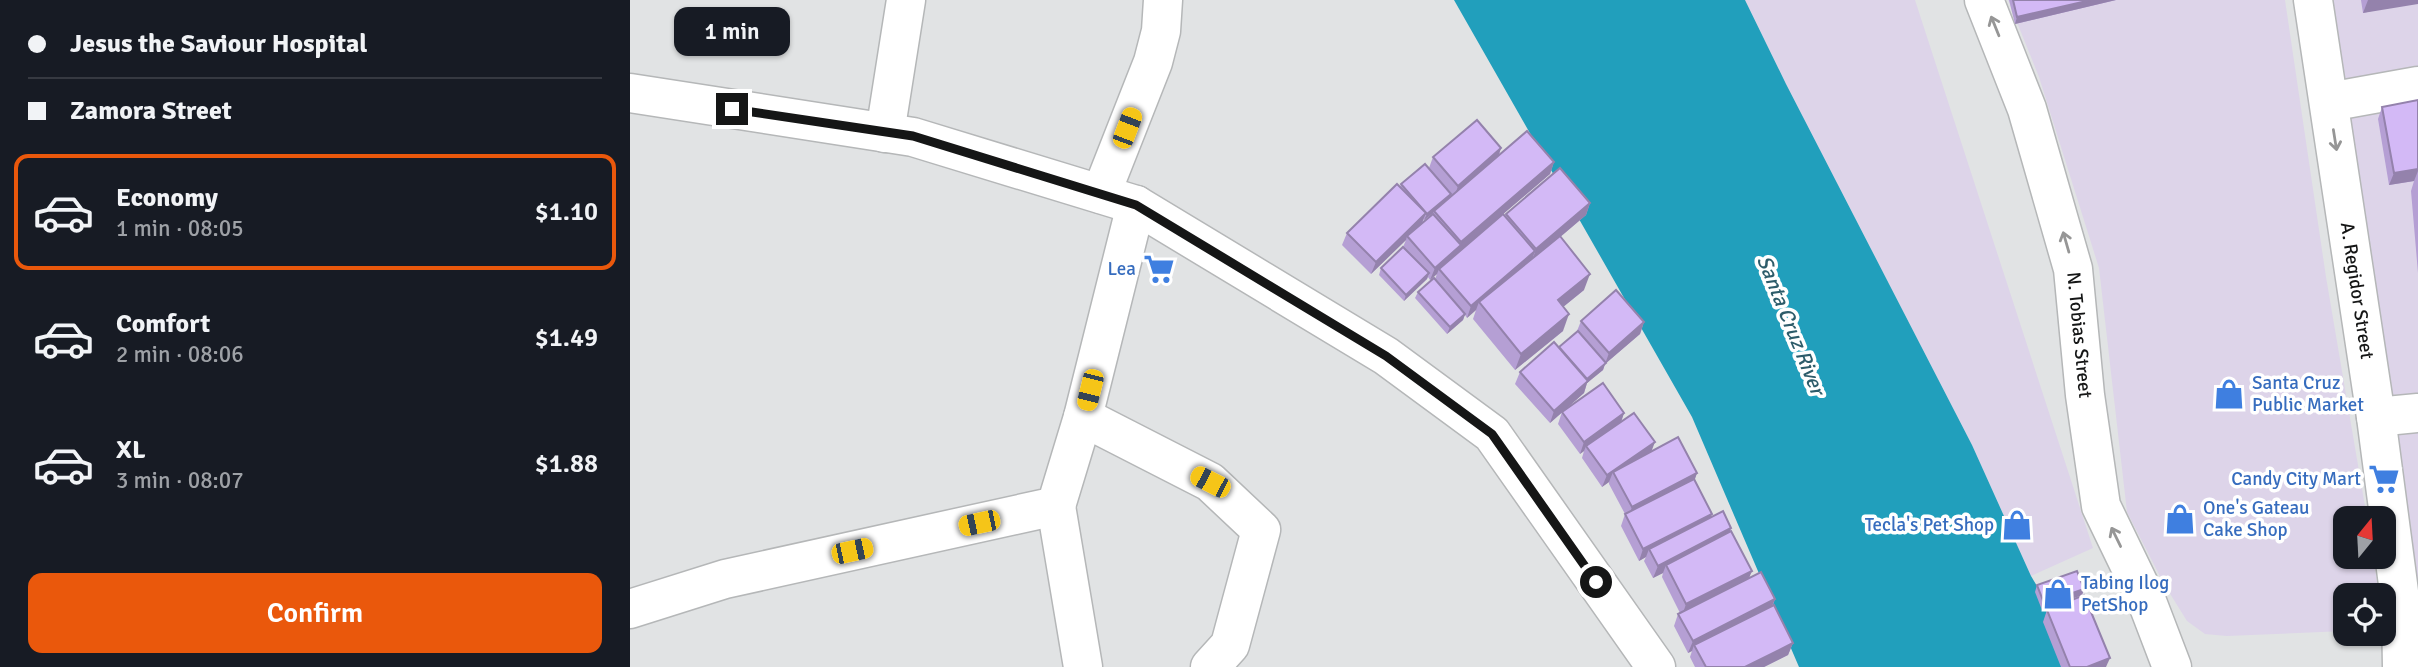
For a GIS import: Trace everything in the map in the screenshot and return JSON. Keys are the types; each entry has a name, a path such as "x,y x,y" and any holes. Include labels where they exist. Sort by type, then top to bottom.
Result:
{"street":[{"path":"886,133 906,0"},
{"path":"1101,194 1153,62 1161,31 1163,0"},
{"name":"N. Tobias Street","path":"1984,0 2027,109 2073,270 2085,395 2101,506 2146,599 2172,667"},
{"name":"A. Regidor Street","path":"2313,0 2402,607 2402,667"},
{"path":"2329,102 2418,86"},
{"path":"630,93 913,136 1136,205 1386,356 1492,434 1656,667"},
{"path":"1072,664 1056,506 1083,417 1136,205"},
{"path":"2376,417 2418,413"},
{"path":"1083,417 1210,482 1261,530 1230,645 1210,667"},
{"path":"630,609 725,579 1056,506"}],"shaded area":[{"path":"1745,0 1915,0 2093,548 2031,576 1972,445"},
{"name":"Santa Cruz Public Market","path":"2008,0 2285,0 2326,277 2365,506 2333,506 2333,569 2375,569 2377,583 2333,583 2333,632 2227,636 2205,634 2187,621 2164,584 2127,512 2099,268 2039,77"},
{"path":"2329,0 2418,0 2418,602 2397,468 2373,262"}],"water":[{"name":"Santa Cruz River","path":"1454,0 1745,0 1972,445 2031,576 2086,667 1799,667 1692,417"}],"building":[{"path":"2013,0 2091,0 2017,17"},
{"path":"2418,100 2418,169 2394,173 2382,107"},
{"path":"1477,120 1501,148 1458,186 1433,157"},
{"path":"1527,131 1554,162 1461,242 1434,211"},
{"path":"1425,164 1451,194 1427,214 1401,184"},
{"path":"1560,168 1590,203 1536,249 1506,214"},
{"path":"1397,184 1426,213 1376,262 1347,233"},
{"path":"1433,214 1461,245 1435,268 1407,236"},
{"path":"1503,214 1535,251 1471,306 1439,269"},
{"path":"1560,236 1590,274 1558,300 1569,314 1521,354 1479,302"},
{"path":"1403,247 1429,273 1406,295 1381,268"},
{"path":"1434,278 1465,314 1450,327 1418,292"},
{"path":"1616,290 1644,322 1609,353 1581,321"},
{"path":"1578,331 1606,363 1587,379 1559,347"},
{"path":"1554,342 1588,381 1554,411 1520,372"},
{"path":"1603,383 1624,413 1584,442 1562,412"},
{"path":"1634,413 1655,442 1607,475 1586,446"},
{"path":"1678,437 1697,473 1632,507 1613,472"},
{"path":"1694,479 1712,514 1643,549 1625,514"},
{"path":"1723,511 1731,528 1658,566 1649,549"},
{"path":"1731,531 1752,571 1686,604 1666,565"},
{"name":"Tabing Ilog PetShop","path":"2077,571 2084,589 2044,603 2037,585"},
{"path":"1761,572 1775,599 1693,641 1678,614"},
{"path":"2084,595 2110,658 2087,667 2070,667 2047,610"},
{"path":"1774,605 1793,643 1745,667 1706,667 1694,645"}],"place":[{"name":"Lea","path":"1159,269"},
{"name":"Santa Cruz Public Market","path":"2229,394"},
{"name":"Candy City Mart","path":"2384,479"},
{"name":"One's Gateau Cake Shop","path":"2180,519"},
{"name":"Tecla's Pet Shop","path":"2017,525"},
{"name":"Tabing Ilog PetShop","path":"2058,594"}],"route":[{"path":"732,109 913,136 1136,205 1386,356 1492,434 1596,582"}]}
